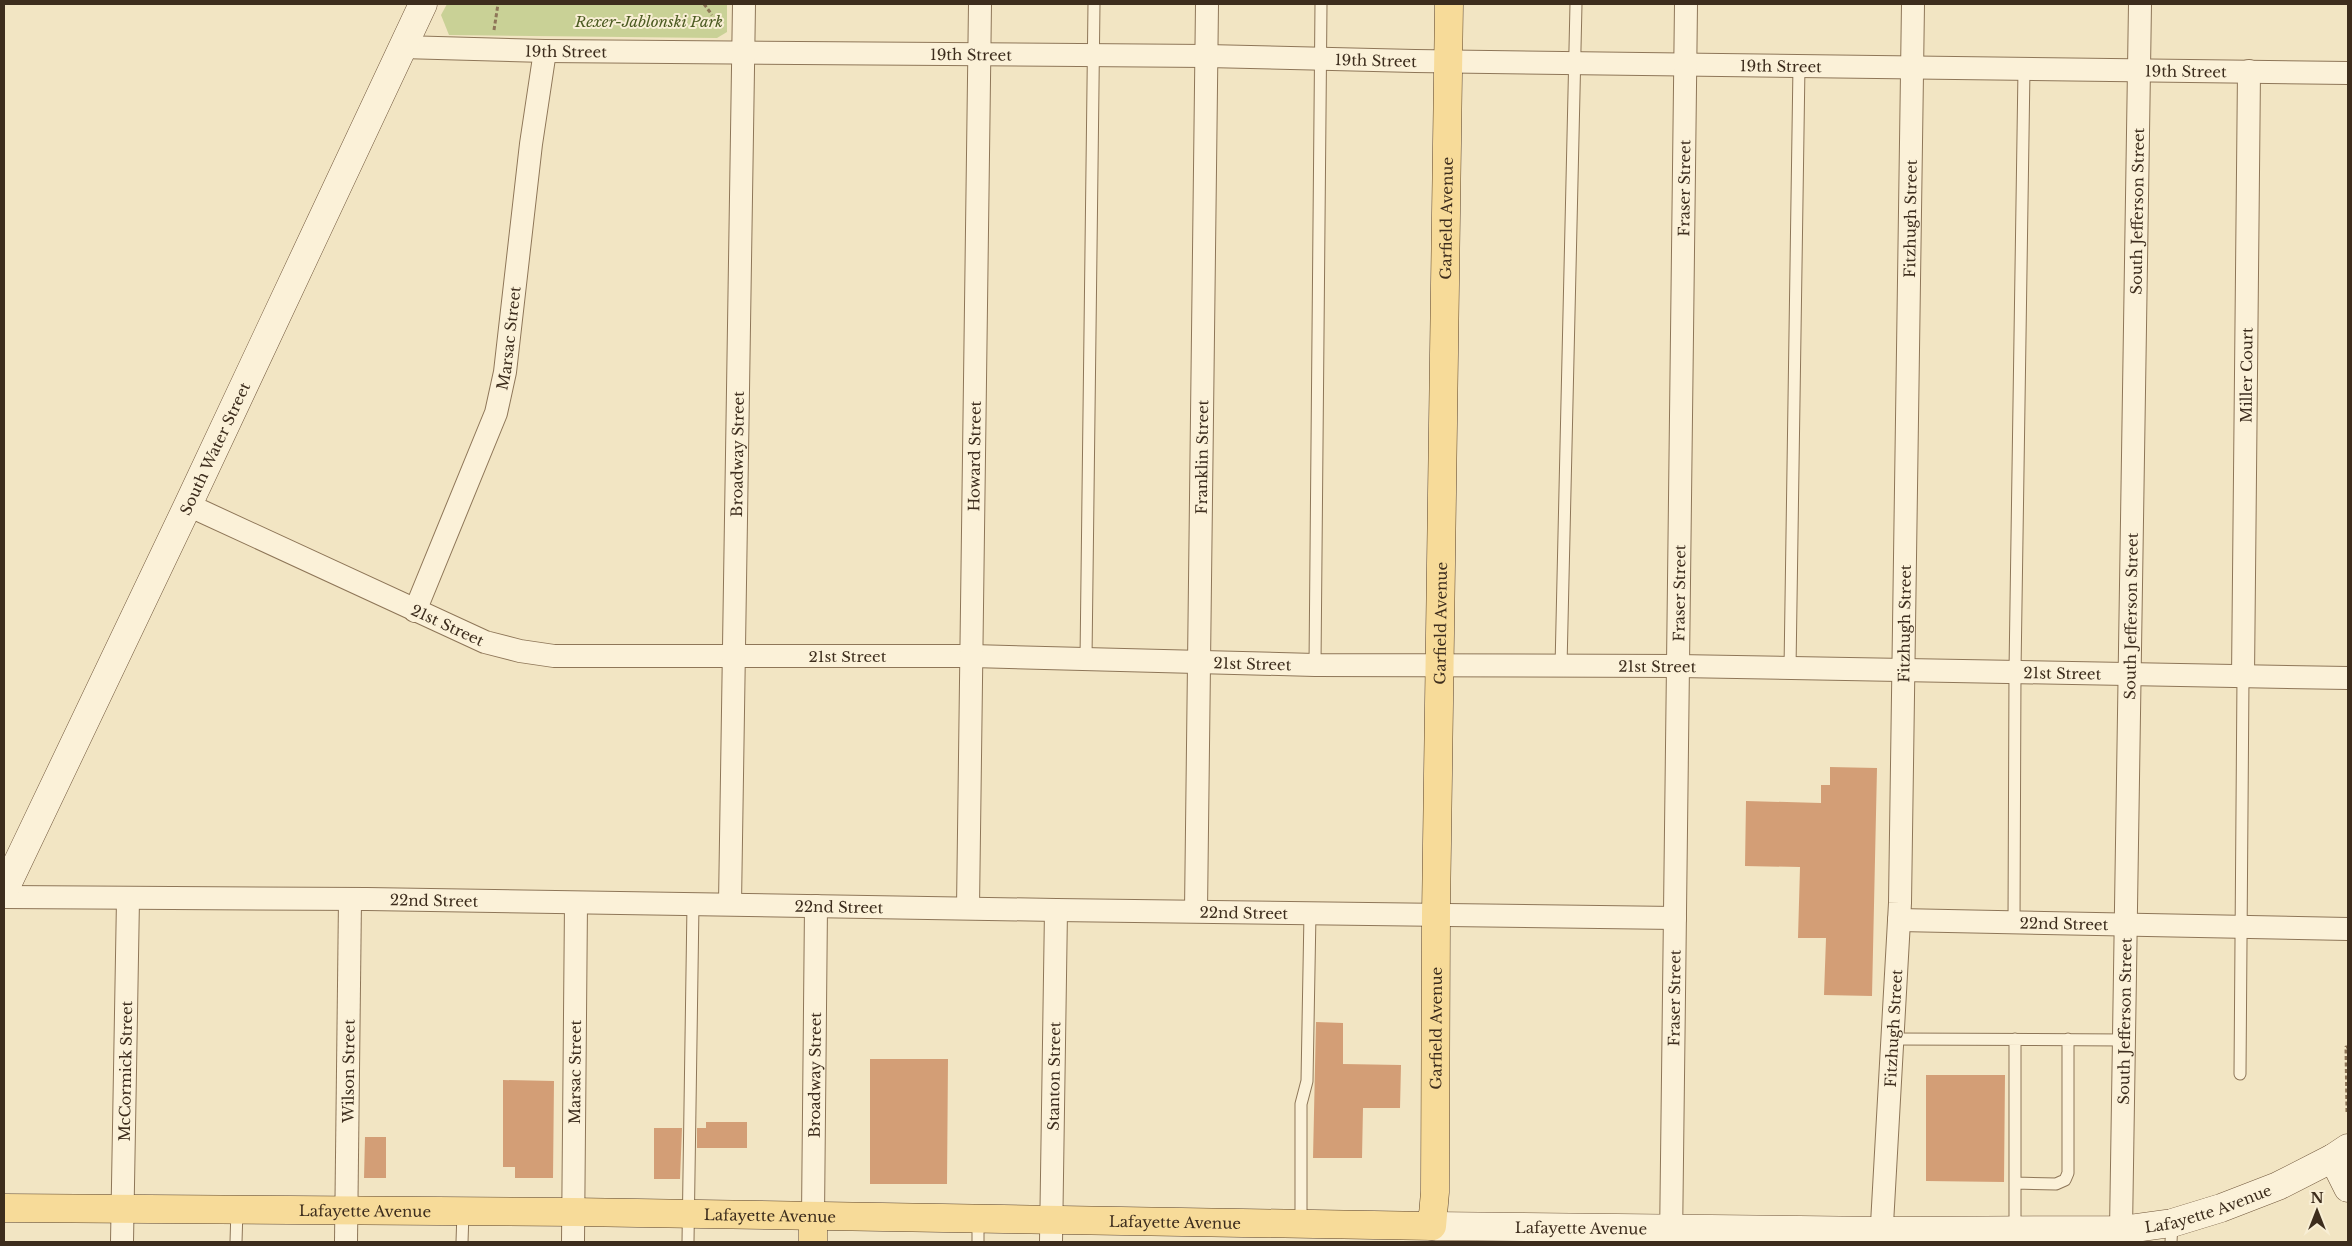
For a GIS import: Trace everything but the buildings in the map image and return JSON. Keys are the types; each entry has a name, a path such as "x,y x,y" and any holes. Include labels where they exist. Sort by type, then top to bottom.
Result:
{"main road":[{"name":"Garfield Avenue","path":"1431,1234 1435,1182 1436,914 1449,4"},
{"name":"Lafayette Avenue","path":"4,1208 689,1214 813,1229 1052,1231 1300,1224 1431,1234"}],"street":[{"name":"South Water Street","path":"4,891 188,505 423,4"},
{"name":"Broadway Street","path":"730,904 744,4"},
{"name":"Howard Street","path":"968,908 980,4"},
{"name":"Franklin Street","path":"1196,911 1208,4"},
{"name":"Fraser Street","path":"1671,1235 1686,4"},
{"name":"Fitzhugh Street","path":"1881,1236 1899,920 1912,4"},
{"name":"South Jefferson Street","path":"2121,1236 2140,4"},
{"name":"19th Street","path":"402,47 545,51 1206,56 2348,73"},
{"name":"Marsac Street","path":"414,611 496,413 505,372 531,144 545,51"},
{"name":"Miller Court","path":"2243,676 2249,71"},
{"name":"21st Street","path":"188,505 414,611 485,642 554,656 972,656 1314,665 1441,667 1678,666 2348,678"},
{"name":"22nd Street","path":"4,897 128,899 350,898 1675,918"},
{"name":"Wilson Street","path":"346,1242 350,898"},
{"name":"McCormick Street","path":"122,1242 128,899"},
{"name":"Marsac Street","path":"573,1242 576,902"},
{"name":"Broadway Street","path":"813,1229 816,906"},
{"name":"Stanton Street","path":"1052,1231 1056,910"},
{"name":"22nd Street","path":"1899,920 2014,924 2348,929"},
{"name":"Lafayette Avenue","path":"1431,1234 2121,1236 2172,1233 2221,1208 2270,1189 2341,1153"},
{"path":"2341,1153 2348,1188"}],"lane":[{"path":"1086,659 1094,4"},
{"path":"1314,665 1321,4"},
{"path":"1561,667 1576,4"},
{"path":"1790,669 1799,65"},
{"path":"2014,924 2015,671 2024,69"},
{"path":"2240,1074 2243,676"},
{"path":"688,1242 693,904"},
{"path":"1300,1224 1301,1104 1308,1081 1310,913"},
{"path":"1893,1039 2125,1040"},
{"path":"2014,1236 2015,1039"},
{"path":"2015,1183 2056,1184 2065,1180 2068,1173 2068,1040"},
{"path":"236,1210 236,1242"},
{"path":"462,1242 463,1211"}],"path":[{"path":"494,30 498,4"},
{"path":"704,4 712,15"},
{"path":"2347,1112 2346,1047 2348,1047"}],"green space":[{"name":"Rexer-Jablonski Park","path":"447,4 727,4 727,32 717,38 449,35 441,15"}]}
